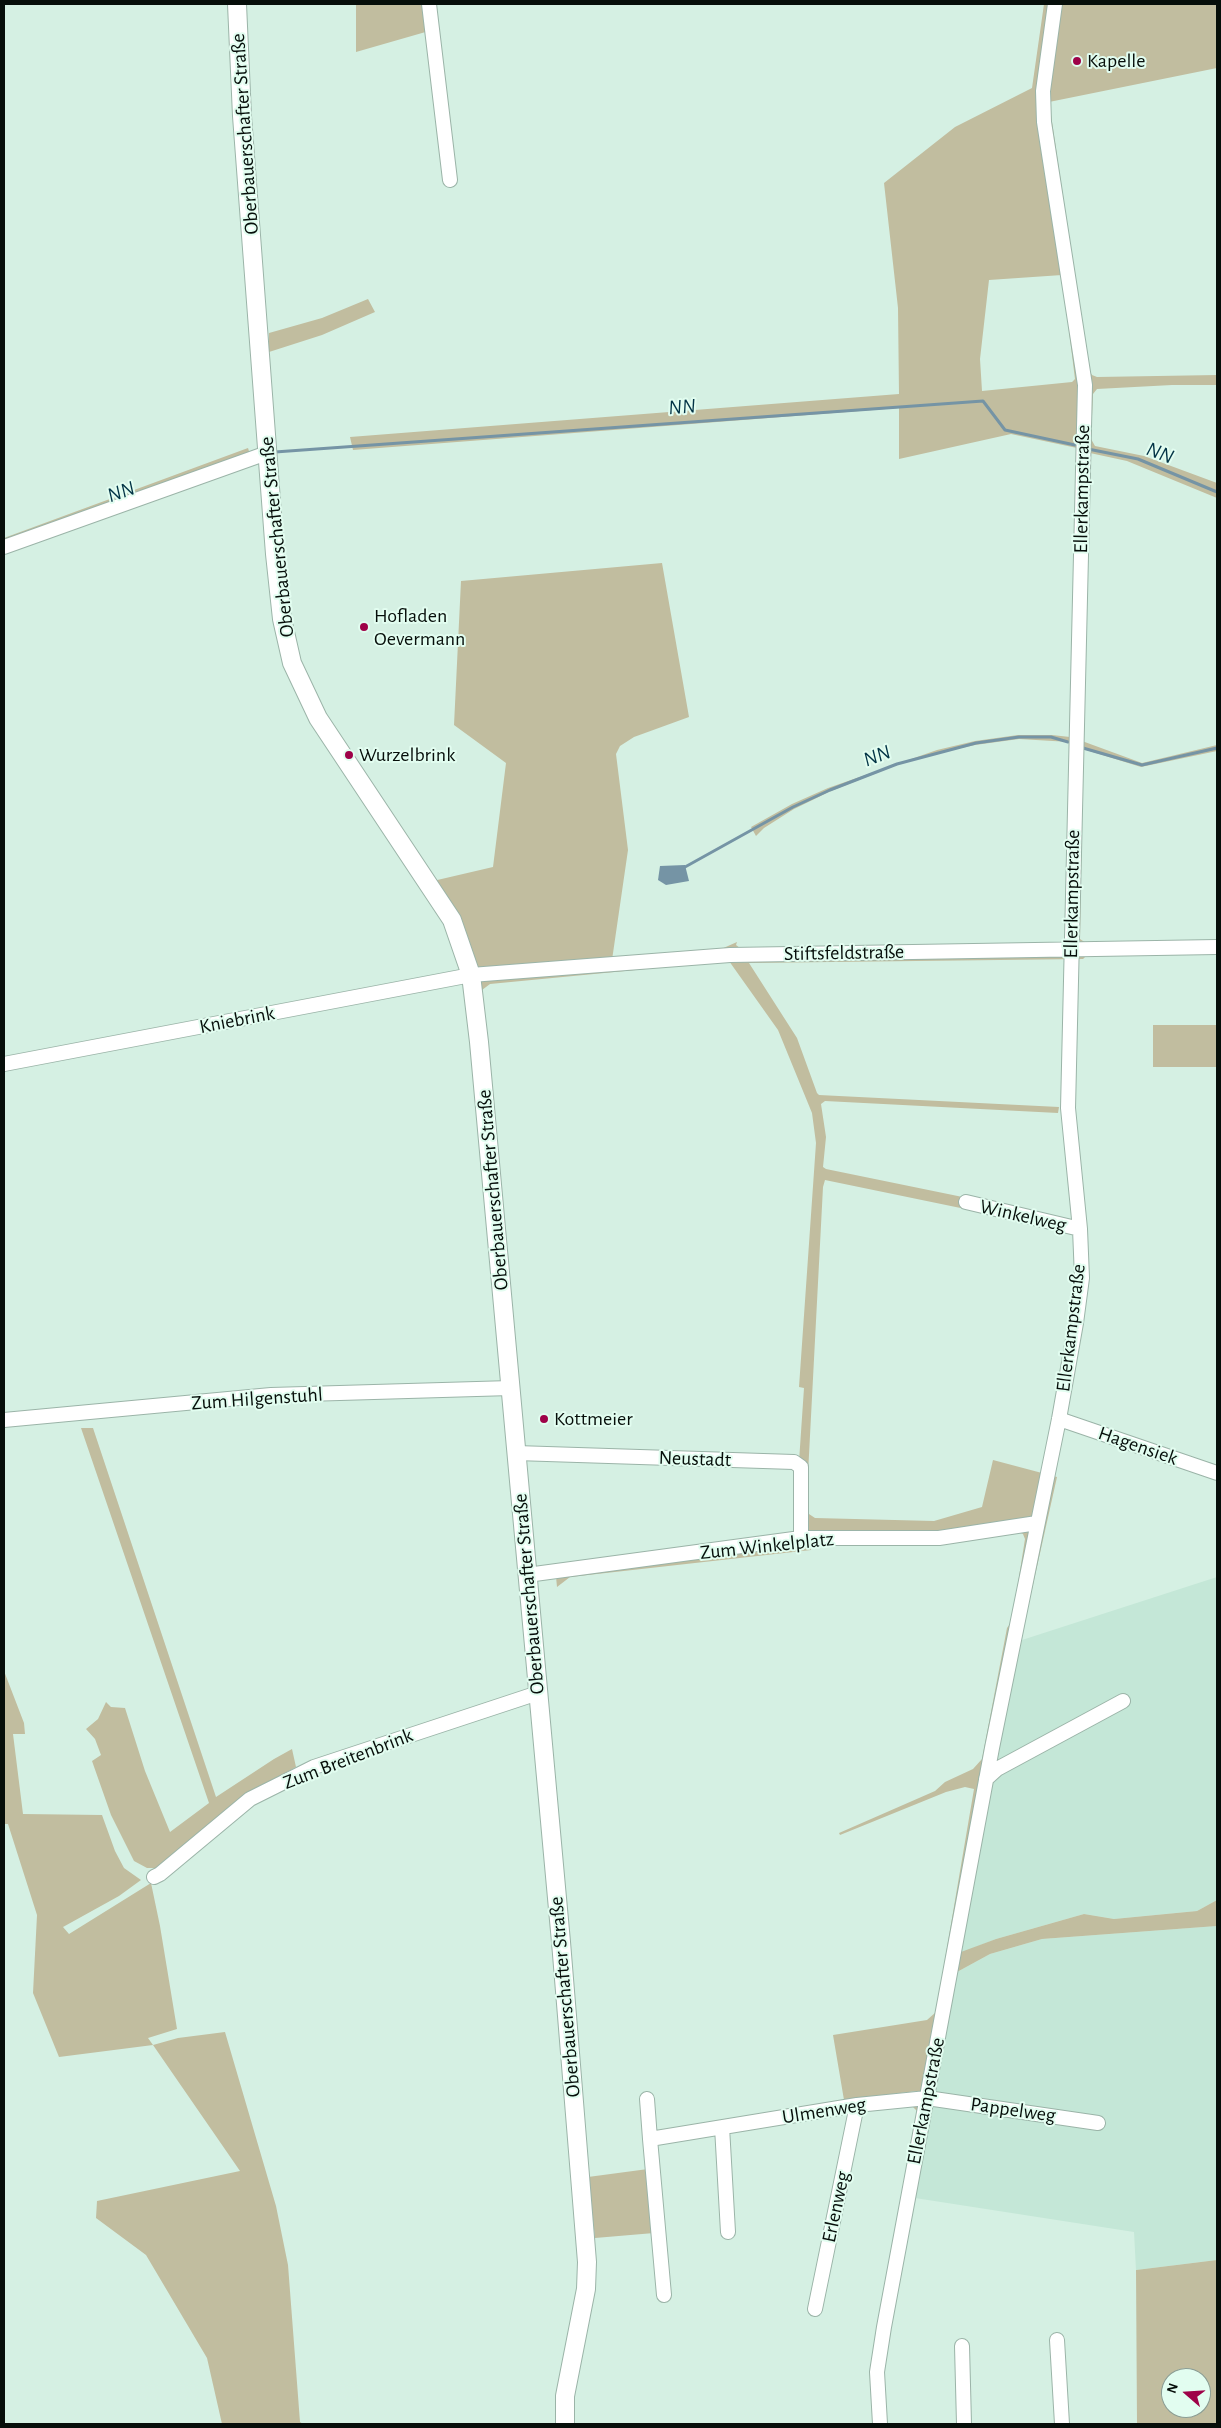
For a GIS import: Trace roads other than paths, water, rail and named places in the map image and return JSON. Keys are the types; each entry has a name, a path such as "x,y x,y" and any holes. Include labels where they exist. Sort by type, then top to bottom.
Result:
{"main road":[{"name":"Oberbauerschafter Straße","path":"237,4 242,116 261,347 267,454 282,619 292,663 318,718 452,920 471,975 480,1052 561,1942 587,2262 586,2289 565,2396 565,2424"}],"street":[{"path":"429,4 450,180"},
{"name":"Ellerkampstraße","path":"880,2424 876,2372 986,1779 1059,1419 1082,1278 1080,1229 1068,1108 1085,385 1044,122 1043,91 1055,4"},
{"path":"4,547 267,454"},
{"name":"Stiftsfeldstraße","path":"471,975 730,955 1217,947"},
{"name":"Kniebrink","path":"4,1064 471,975"},
{"name":"Winkelweg","path":"966,1202 1080,1229"},
{"name":"Zum Hilgenstuhl","path":"4,1420 271,1395 510,1388"},
{"name":"Hagensiek","path":"1059,1419 1217,1473"},
{"name":"Neustadt","path":"516,1453 794,1462 802,1467 801,1538"},
{"name":"Zum Winkelplatz","path":"527,1575 801,1538 939,1538 1037,1523"},
{"name":"Zum Breitenbrink","path":"154,1876 160,1874 250,1799 314,1768 538,1693"},
{"path":"986,1779 997,1769 1123,1701"},
{"name":"Ulmenweg","path":"650,2139 857,2105 927,2098"},
{"name":"Pappelweg","path":"927,2098 1098,2123"},
{"path":"646,2099 664,2295"},
{"name":"Erlenweg","path":"815,2309 857,2105"},
{"path":"722,2127 728,2232"},
{"path":"1057,2340 1062,2424"},
{"path":"962,2346 964,2424"}],"water":[{"path":"685,865 689,881 666,885 658,880 660,866"}],"waterway":[{"name":"NN","path":"275,452 983,401 1005,430 1075,445"},
{"name":"NN","path":"1088,449 1138,459 1217,492"},
{"name":"NN","path":"685,867 793,807 830,790 897,764 976,743 1019,737 1051,737 1068,742"},
{"name":"NN","path":"1083,748 1142,765 1217,748"}],"place":[{"name":"Kapelle","path":"1077,61"},
{"name":"Hofladen Oevermann","path":"364,627"},
{"name":"Wurzelbrink","path":"349,755"},
{"name":"Kottmeier","path":"544,1419"}]}
